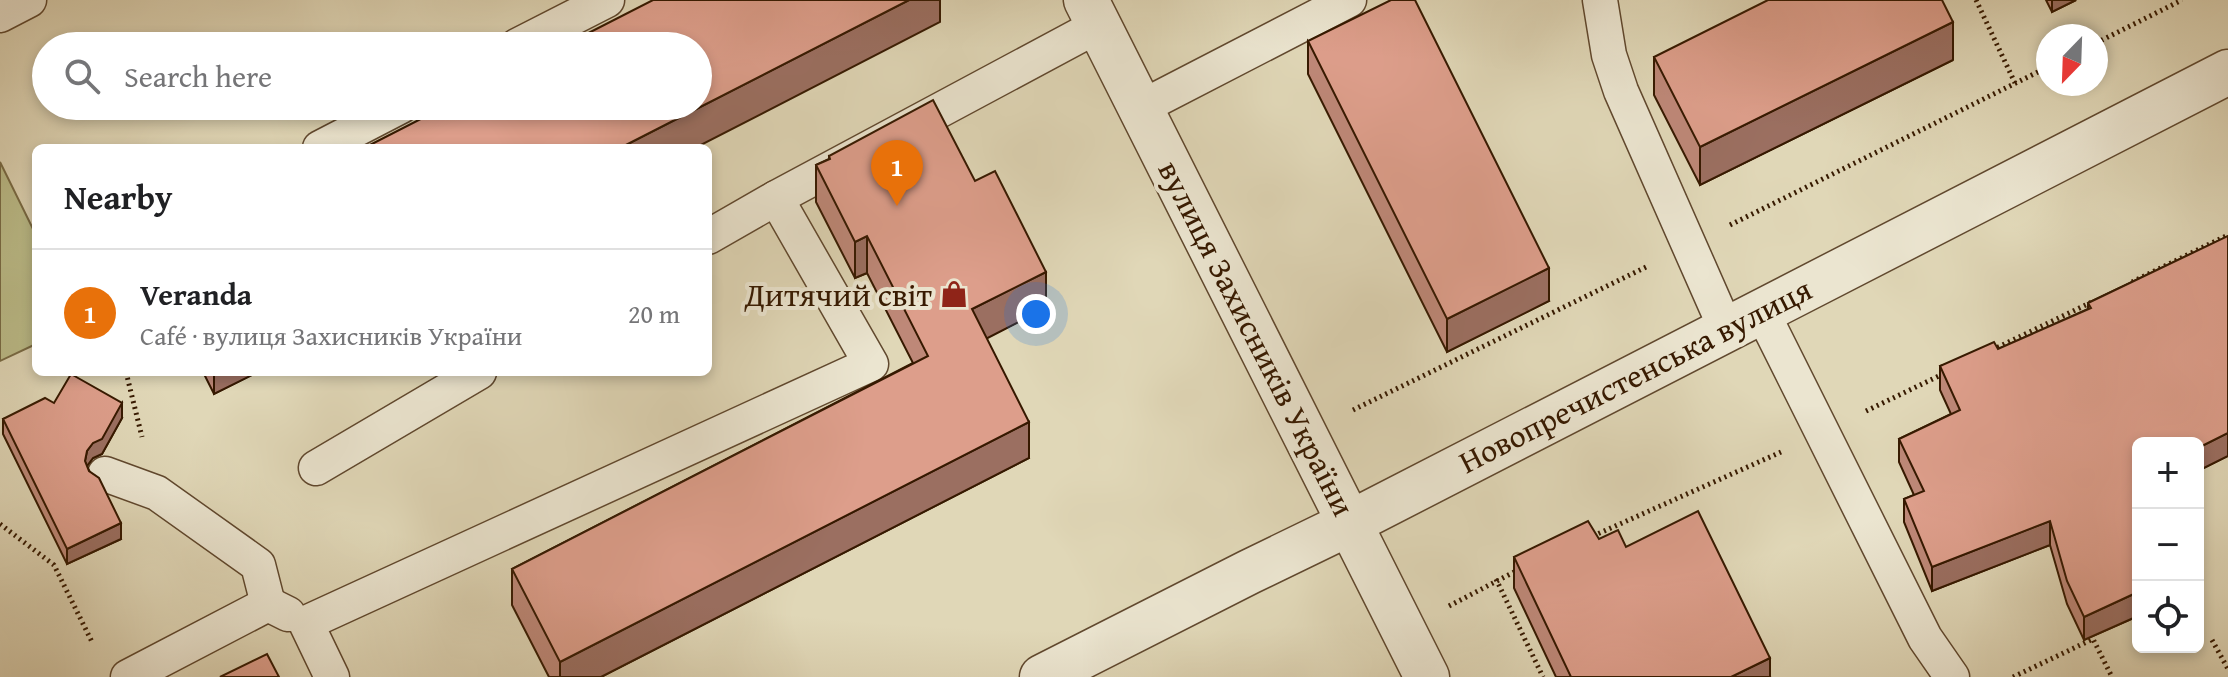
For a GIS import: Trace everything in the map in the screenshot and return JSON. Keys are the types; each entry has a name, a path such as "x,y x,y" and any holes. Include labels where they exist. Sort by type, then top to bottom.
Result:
{"street":[{"name":"вулиця Захисників України","path":"1093,13 1427,677"},
{"name":"Новопречистенська вулиця","path":"1042,677 1350,523 2228,72"}],"lane":[{"path":"0,15 29,0"},
{"path":"544,32 607,0"},
{"path":"1140,108 1349,0"},
{"path":"1600,0 1609,55 1621,91 1743,320 1925,638 1952,677"},
{"path":"712,235 1093,13"},
{"path":"328,144 374,120"},
{"path":"306,623 871,364 776,198"},
{"path":"316,468 472,376"},
{"path":"105,474 157,493 258,565 268,604 306,623 332,677"},
{"path":"128,677 268,604"}],"path":[{"path":"1976,0 2015,83"},
{"path":"2108,37 2182,0"},
{"path":"0,524 54,565 96,649"},
{"path":"1496,579 1543,677"},
{"path":"2013,677 2093,639 2112,677"},
{"path":"2212,640 2228,669"}],"green space":[{"path":"0,162 32,227 32,346 0,361"}],"building":[{"path":"653,0 909,0 712,101 712,32 590,32"},
{"path":"1391,0 1415,0 1549,268 1447,319 1308,41"},
{"path":"1768,0 1942,0 1953,22 1700,147 1654,57"},
{"path":"933,100 975,181 995,171 1046,272 972,309 1029,422 560,662 512,569 928,356 867,236 855,242 816,165"},
{"path":"419,120 675,120 628,144 372,144"},
{"path":"2228,236 2228,433 2204,445 2204,437 2132,437 2132,595 2084,617 2067,581 2050,521 1932,567 1904,499 1924,491 1899,439 1960,410 1940,366 1994,342 1998,349 2091,308 2088,303"},
{"path":"70,376 75,376 122,403 102,439 93,443 87,451 85,461 89,471 99,478 121,523 67,549 3,419 45,398 54,403"},
{"path":"1698,511 1770,658 1731,677 1571,677 1514,557 1588,521 1599,539 1618,530 1626,547"},
{"path":"267,654 279,677 220,677"}],"place":[{"name":"Veranda","path":"897,206"},
{"name":"Дитячий світ","path":"954,294"}]}
